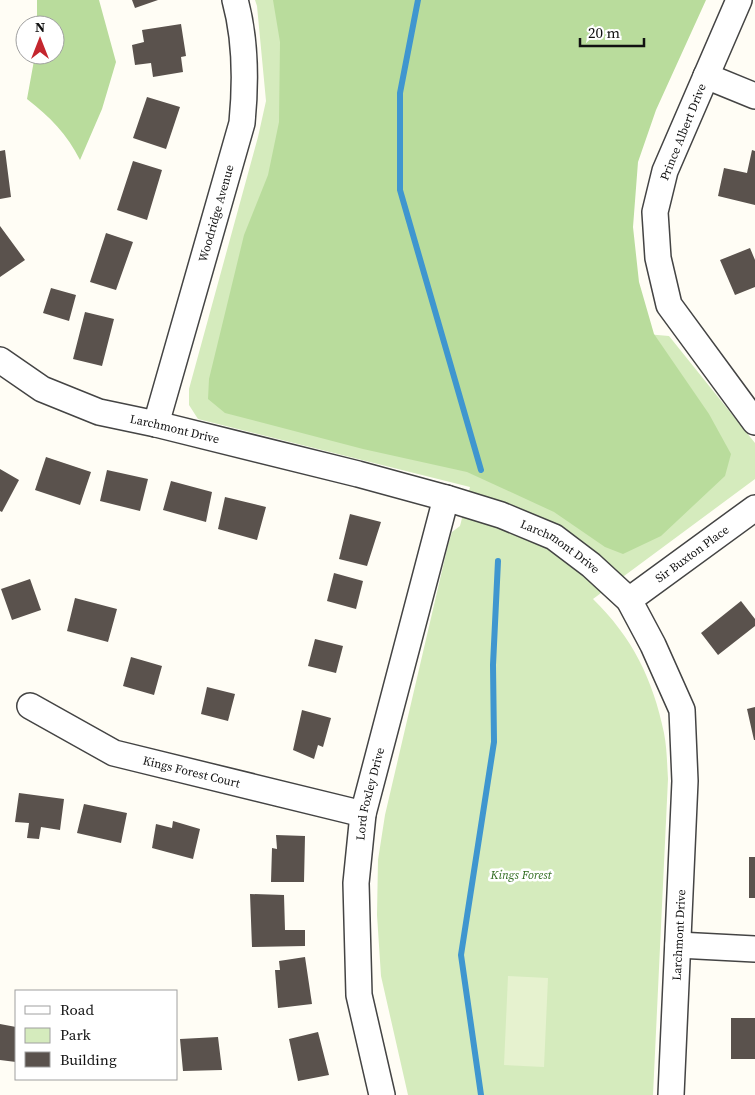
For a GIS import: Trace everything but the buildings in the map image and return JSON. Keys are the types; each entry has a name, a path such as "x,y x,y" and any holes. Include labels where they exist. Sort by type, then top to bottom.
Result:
{"street":[{"name":"Woodridge Avenue","path":"156,424 242,123 245,90 242,25 235,0"},
{"name":"Prince Albert Drive","path":"739,0 665,171 655,212 658,258 669,305 755,422"},
{"path":"706,76 755,96"},
{"name":"Larchmont Drive","path":"0,360 42,389 99,412 156,424 446,498 501,515 554,538 591,565 629,600 654,645 682,710 685,781 671,1095"},
{"name":"Lord Foxley Drive","path":"382,1095 359,995 356,883 363,814 446,498"},
{"name":"Sir Buxton Place","path":"629,600 755,508"},
{"name":"Kings Forest Court","path":"30,706 114,753 363,814"},
{"path":"678,946 755,949"}],"green space":[{"path":"37,0 99,0 116,62 102,109 80,160 57,126 27,99 33,65 65,65 65,15 37,15"},
{"name":"Kings Forest","path":"255,0 418,0 437,316 669,336 755,443 755,479 593,599 619,628 639,660 654,695 666,744 668,779 653,1095 408,1095 381,976 377,915 378,860 385,815 448,545 452,532 460,526 470,487 198,419 189,405 189,389 258,137 266,101"},
{"path":"273,0 706,0 656,110 638,162 633,227 639,282 654,334 709,414 731,454 725,476 661,536 623,554 605,547 554,512 467,472 363,449 225,413 208,399 209,379 244,235 268,175 279,122 280,42"},
{"path":"508,976 548,978 544,1067 504,1065"}],"waterway":[{"path":"418,0 400,93 400,190 481,470"},
{"path":"481,1095 461,955 494,742 493,665 498,561"}]}
